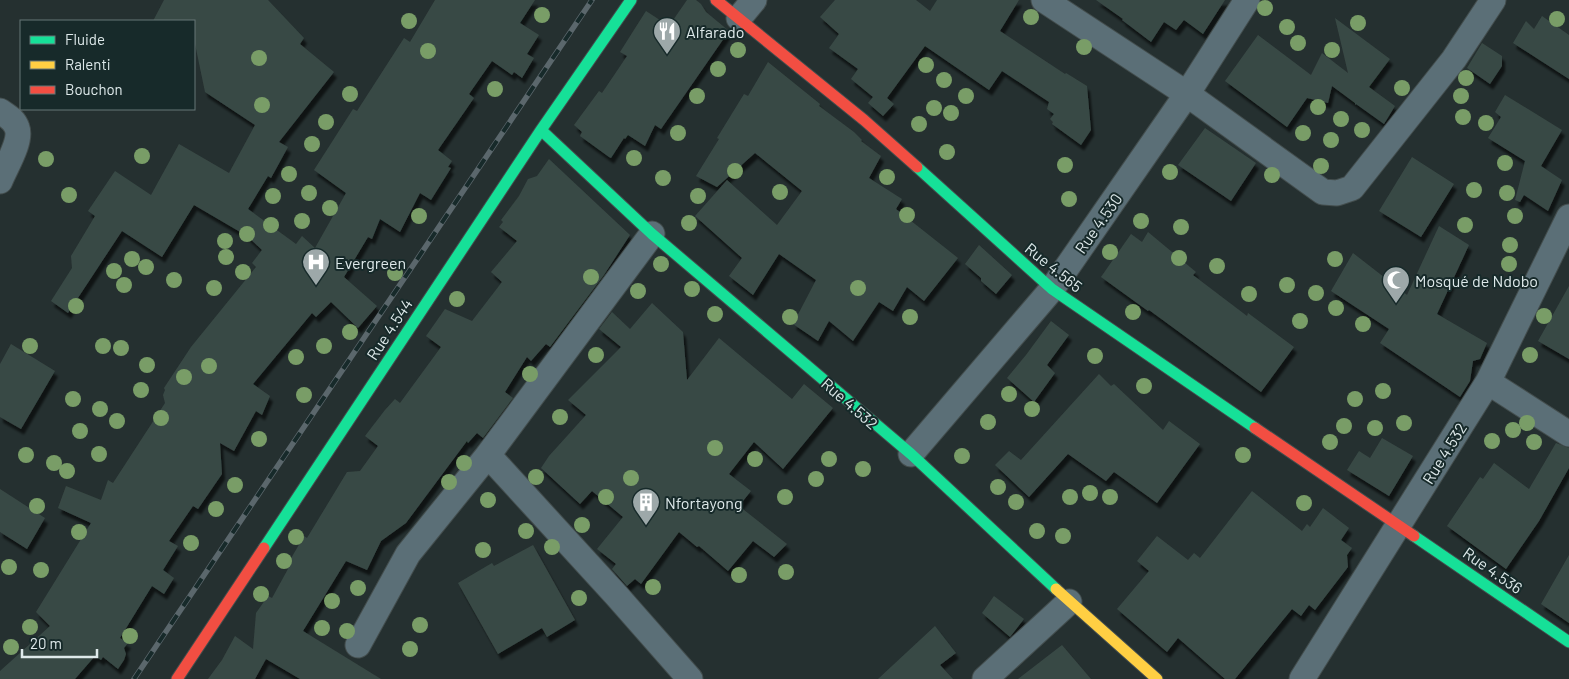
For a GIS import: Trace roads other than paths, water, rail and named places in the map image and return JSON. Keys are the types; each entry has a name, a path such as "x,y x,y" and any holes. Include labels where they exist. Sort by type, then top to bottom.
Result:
{"street":[{"name":"Rue 4.544","path":"177,679 541,130 631,0"},
{"name":"Rue 4.565","path":"716,0 746,9 864,120 1052,289 1398,525"},
{"path":"1044,0 1187,94 1323,192 1338,192 1352,188 1454,60 1493,0"},
{"name":"Rue 4.530","path":"911,454 1052,289 1187,94 1247,0"},
{"path":"0,111 11,118 18,129 17,142 0,181"},
{"name":"Rue 4.532","path":"541,130 652,234 911,454 1070,602 1157,679"},
{"name":"Rue 4.532","path":"1302,679 1488,382 1569,217"},
{"path":"358,645 408,554 488,455 652,234"},
{"path":"1488,382 1569,434"},
{"path":"488,455 618,596 690,679"},
{"name":"Rue 4.536","path":"1398,525 1569,642"},
{"path":"985,679 1070,602"}],"railway":[{"path":"134,679 592,0"}],"place":[{"name":"Alfarado","path":"667,55"},
{"name":"Evergreen","path":"316,286"},
{"name":"Mosqué de Ndobo","path":"1396,304"},
{"name":"Nfortayong","path":"646,526"}]}
